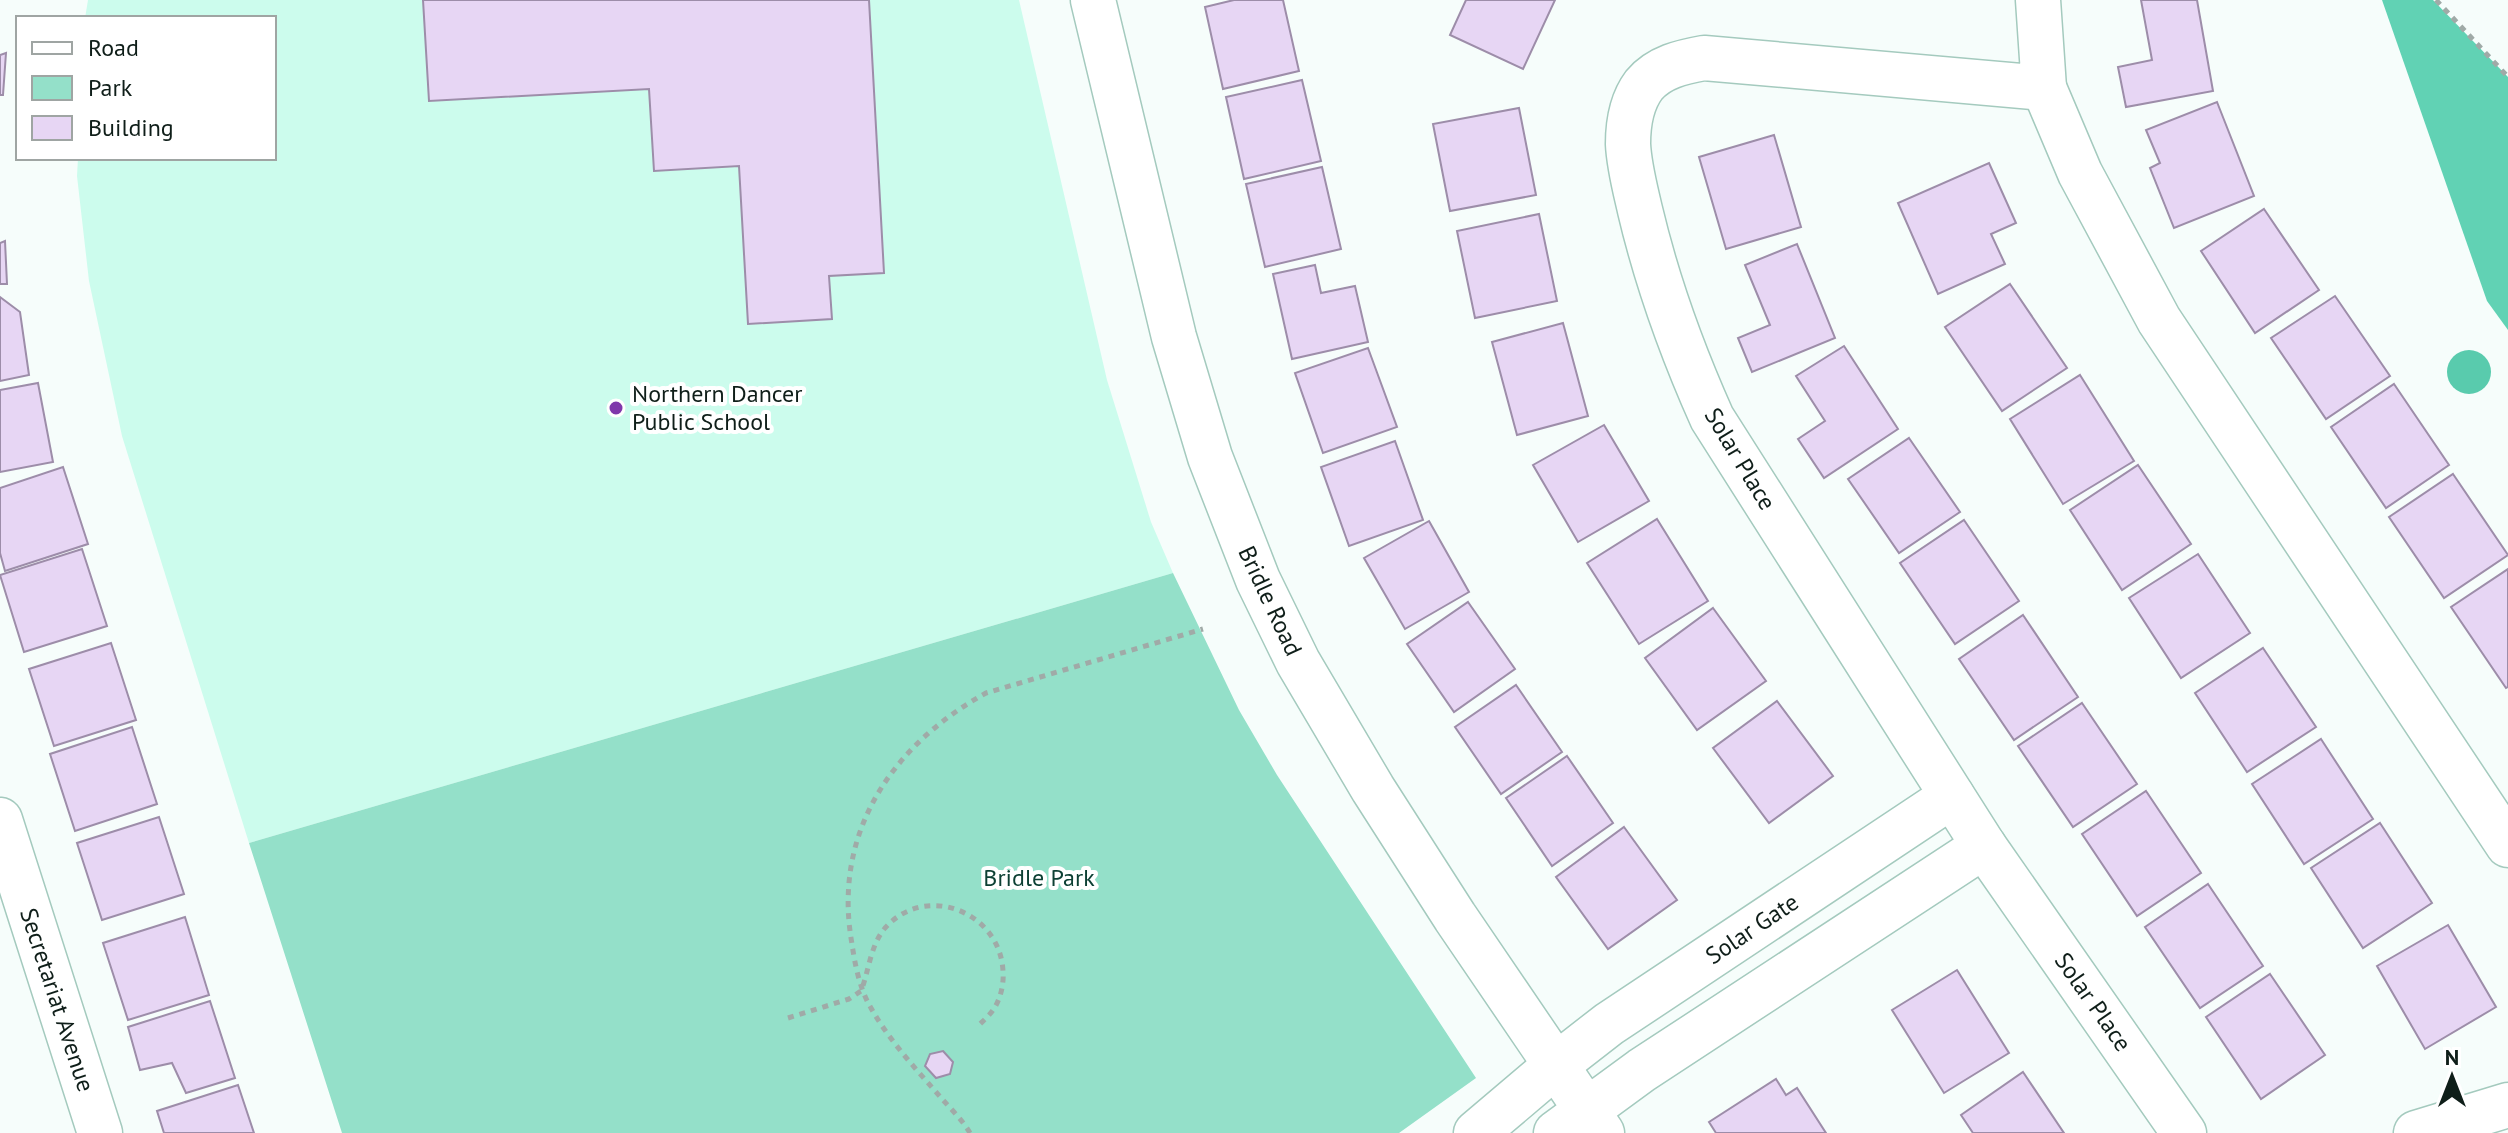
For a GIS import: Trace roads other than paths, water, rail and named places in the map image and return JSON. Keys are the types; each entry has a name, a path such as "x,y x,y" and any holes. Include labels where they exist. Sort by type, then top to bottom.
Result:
{"street":[{"name":"Bridle Road","path":"1093,0 1174,337 1210,457 1258,580 1298,662 1373,789 1555,1066 1582,1125"},
{"path":"2038,0 2044,88 2080,173 2159,320 2508,845"},
{"name":"Solar Place","path":"2044,88 1704,58 1671,64 1645,84 1632,109 1628,143 1649,247 1683,353 1712,418 1984,846 2184,1133"},
{"name":"Solar Gate","path":"1476,1133 1609,1024 1952,796"},
{"name":"Secretariat Avenue","path":"0,820 100,1133"},
{"path":"1582,1125 1642,1070 1984,846"},
{"path":"2416,1133 2508,1105"}],"place":[{"name":"Northern Dancer Public School","path":"616,408"}],"park label":[{"name":"Bridle Park","path":"1039,878"}]}
